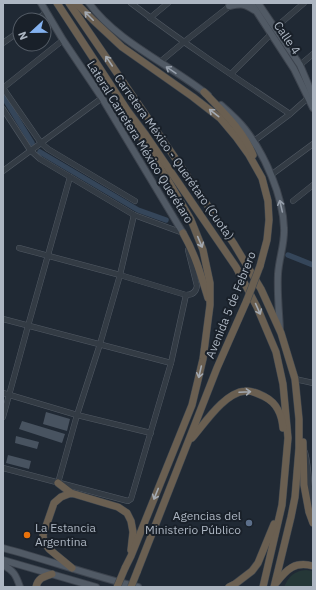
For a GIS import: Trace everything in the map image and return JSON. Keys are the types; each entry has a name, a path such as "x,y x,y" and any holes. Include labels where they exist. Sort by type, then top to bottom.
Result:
{"highway":[{"name":"Carretera México - Querétaro (Cuota)","path":"57,3 128,110 236,267 257,307 276,352 283,384 288,438 282,505 263,587"},
{"name":"Carretera México - Querétaro (Cuota)","path":"69,3 234,244 261,289 281,334 295,379 299,419 299,448 291,517 275,586"},
{"name":"Avenida 5 de Febrero","path":"76,3 122,47 220,118 249,155 262,178 268,201 269,220 267,240 260,266 247,300 217,368 131,587"},
{"path":"204,92 224,112 240,132 252,151 262,178"},
{"name":"Avenida 5 de Febrero","path":"117,587 192,406 203,359 210,306 210,283 203,250 191,220 141,137 128,110"},
{"path":"183,233 190,245 210,306"},
{"path":"187,444 221,403 233,394 245,391 259,393 273,403 282,420 284,443 284,492"},
{"path":"299,419 304,445 304,485 309,512 313,523"},
{"path":"58,483 71,493 118,507 127,513 131,521 133,532 131,556"},
{"path":"71,493 60,497 54,503 43,535 44,542 49,549 72,568"},
{"path":"229,587 245,578 258,563 282,505"},
{"path":"275,586 285,571 290,568 303,564 313,566"},
{"path":"36,587 40,578 52,574"}],"main road":[{"name":"Lateral Carretera México Querétaro","path":"41,3 47,12"},
{"path":"89,3 96,12 120,34 204,92 224,108 244,128 254,141 271,175 281,208 284,229 278,274 281,334"},
{"name":"Calle 4","path":"252,3 311,97"},
{"name":"Calle 4","path":"258,3 300,66 311,97 313,108"},
{"path":"231,4 247,5 256,10"},
{"name":"Lateral Carretera México Querétaro","path":"52,21 63,40 102,98 183,233"},
{"path":"3,548 116,582 138,587"},
{"path":"3,560 96,587"},
{"path":"3,565 10,569 16,576 20,587"}],"street":[{"path":"131,3 184,42 290,114"},
{"path":"150,18 168,3"},
{"path":"275,28 304,3"},
{"path":"160,62 231,4"},
{"path":"231,74 271,34"},
{"path":"3,43 12,37"},
{"path":"63,40 3,88 41,143 48,149 135,201"},
{"path":"300,66 313,54"},
{"path":"254,141 311,97"},
{"path":"3,171 102,98"},
{"path":"3,109 30,150 40,159 134,215 183,233"},
{"path":"271,175 313,144"},
{"path":"3,417 70,177"},
{"path":"293,201 313,185"},
{"path":"58,483 120,275 134,215"},
{"name":"Lateral Carretera México Querétaro","path":"183,233 191,258 197,286 194,293 186,295"},
{"path":"3,468 128,501 131,500 171,363 186,295 120,275 19,248"},
{"path":"3,319 171,363"},
{"path":"295,379 313,383"},
{"path":"3,393 151,434"},
{"path":"304,445 308,462 313,510"}],"shaded area":[{"path":"306,570 313,571 313,587 284,587 292,575"}],"building":[{"path":"46,412 70,419 67,431 43,424"},
{"path":"22,421 65,434 62,443 19,429"},
{"path":"16,436 39,442 37,449 15,443"},
{"path":"8,455 31,461 29,469 6,463"}],"waterway":[{"path":"3,96 32,143"},
{"path":"40,152 138,210 166,220"},
{"path":"288,255 313,265"}],"place":[{"name":"Agencias del Ministerio Público","path":"249,523"},
{"name":"La Estancia Argentina","path":"27,535"}]}
